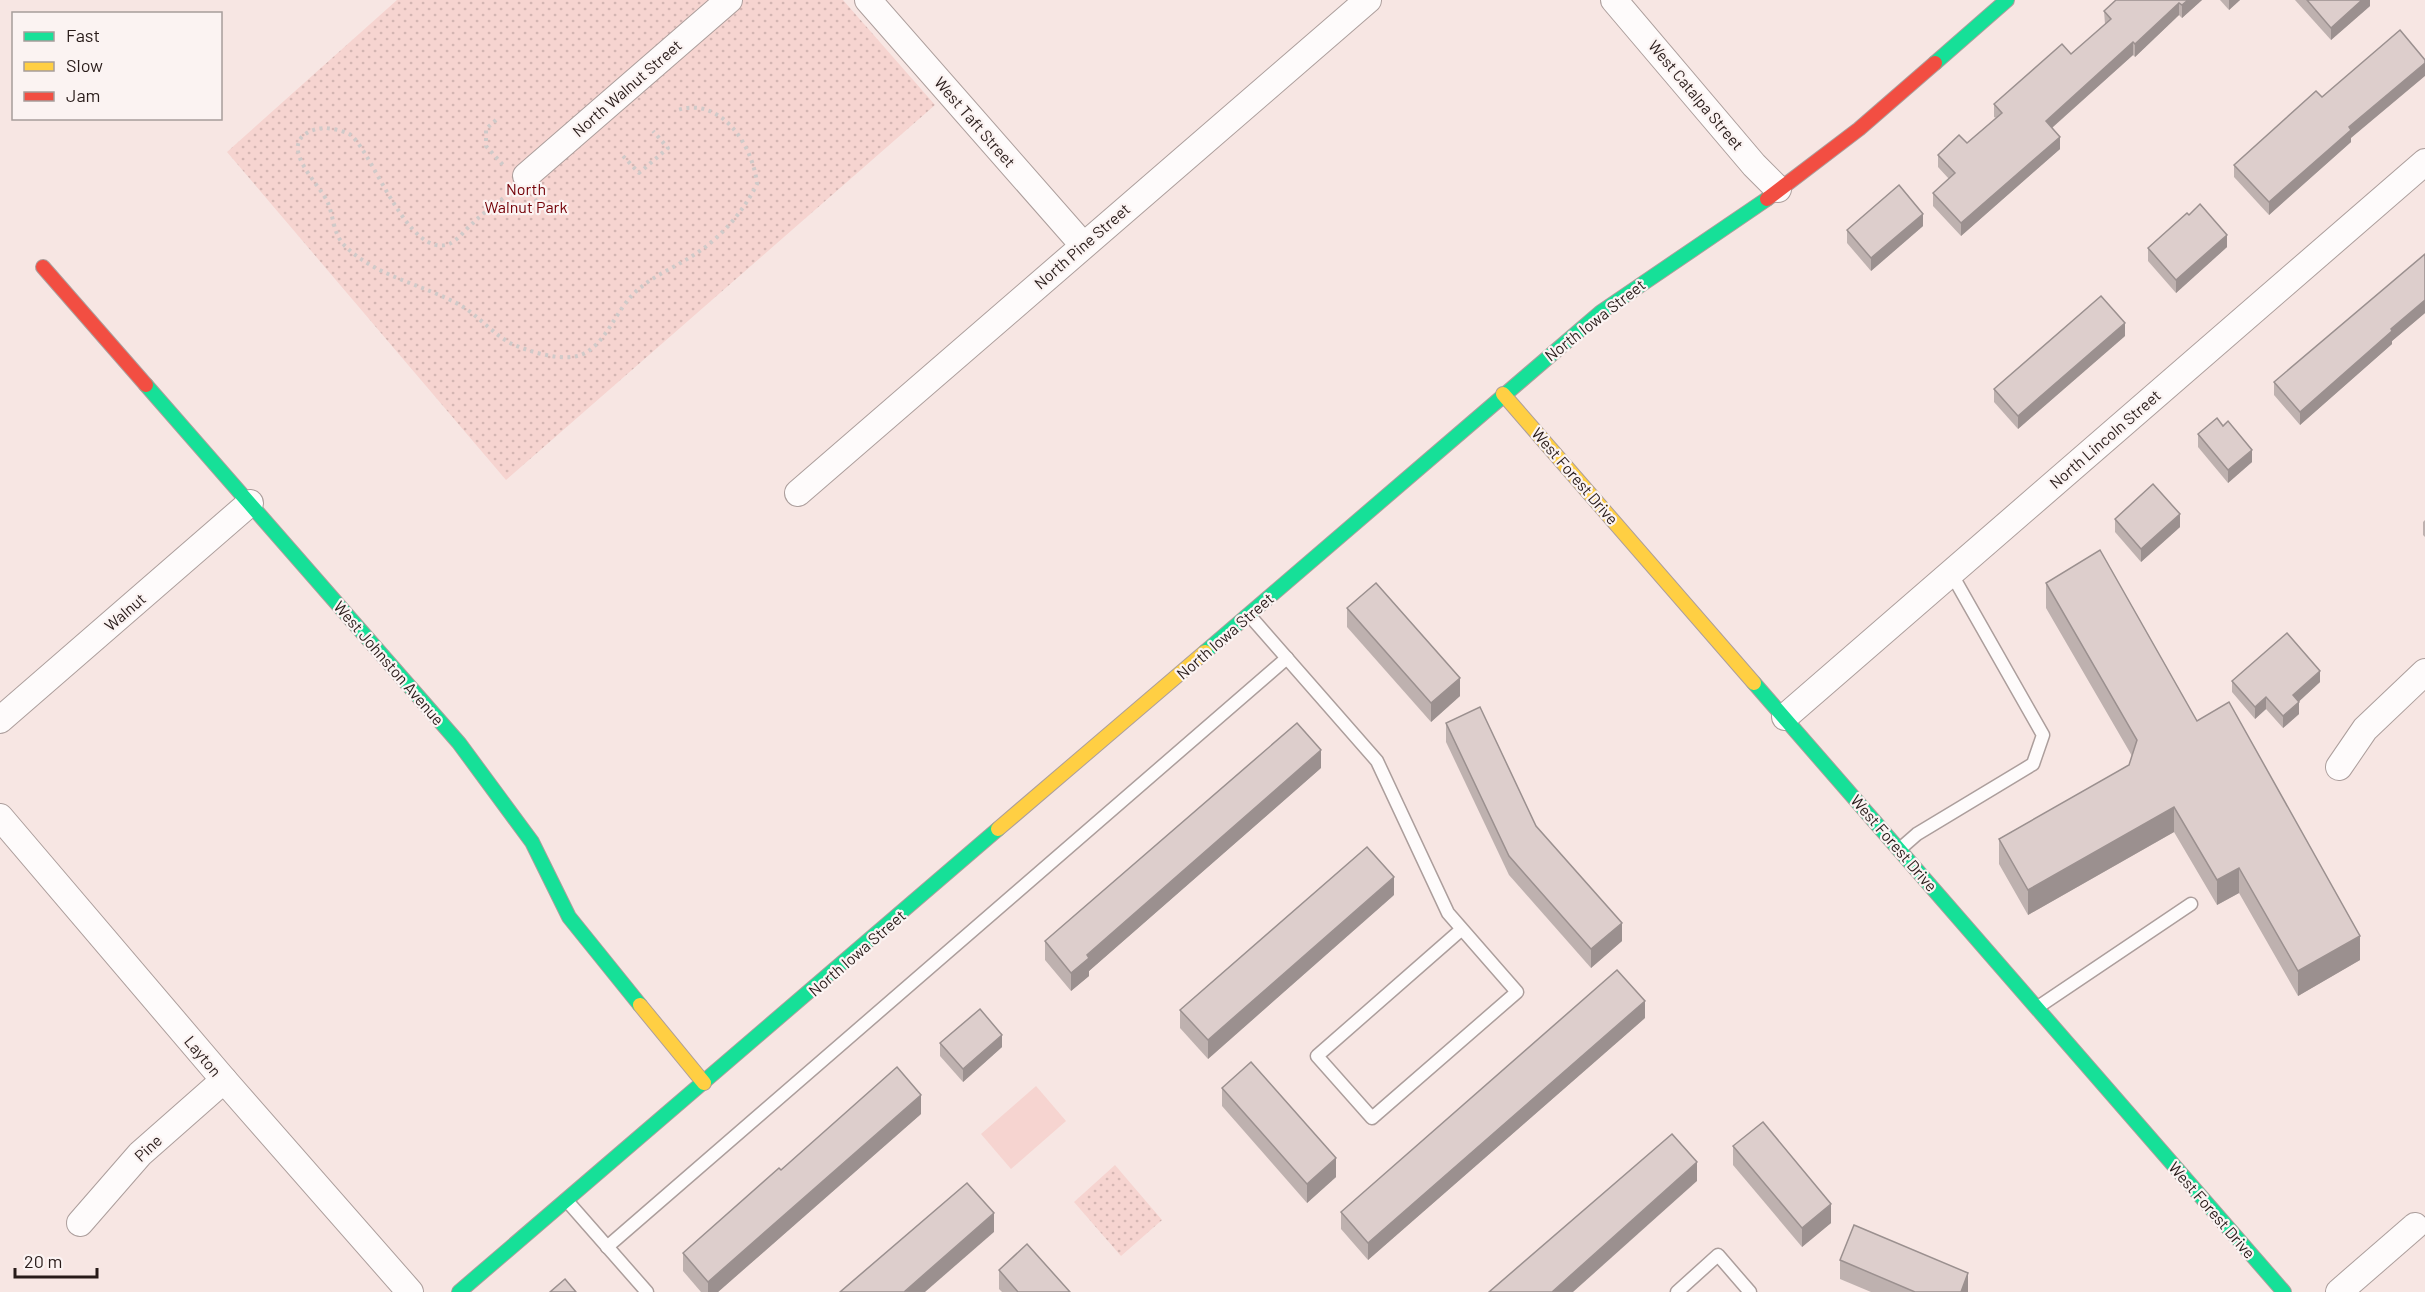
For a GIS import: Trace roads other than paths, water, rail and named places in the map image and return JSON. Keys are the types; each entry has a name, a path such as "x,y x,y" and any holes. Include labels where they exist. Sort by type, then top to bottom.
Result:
{"street":[{"name":"North Walnut Street","path":"526,176 729,0"},
{"name":"West Taft Street","path":"868,0 1083,245"},
{"name":"North Pine Street","path":"798,493 1368,0"},
{"name":"West Catalpa Street","path":"1614,0 1754,165 1778,189"},
{"name":"North Iowa Street","path":"459,1292 1601,312 1659,270 1726,229 1837,148 2007,0"},
{"name":"North Lincoln Street","path":"1785,717 2425,162"},
{"name":"West Johnston Avenue","path":"43,267 459,743 532,842 569,917 704,1083"},
{"name":"West Forest Drive","path":"1503,394 2284,1292"},
{"name":"Walnut","path":"0,720 250,503"},
{"path":"2339,767 2365,729 2425,672"},
{"name":"Layton","path":"0,817 224,1080 410,1292"},
{"name":"Pine","path":"80,1223 140,1154 224,1080"},
{"path":"2339,1292 2415,1226"}],"lane":[{"path":"1900,849 1917,834 2032,764 2043,735 1951,573"},
{"path":"1250,615 1377,761 1448,913 1462,929 1517,992 1372,1118 1317,1056 1462,929"},
{"path":"607,1246 1287,658"},
{"path":"2037,1008 2191,904"},
{"path":"567,1201 647,1292"},
{"path":"1677,1292 1718,1255 1750,1292"}],"park label":[{"name":"North Walnut Park","path":"526,198"}]}
